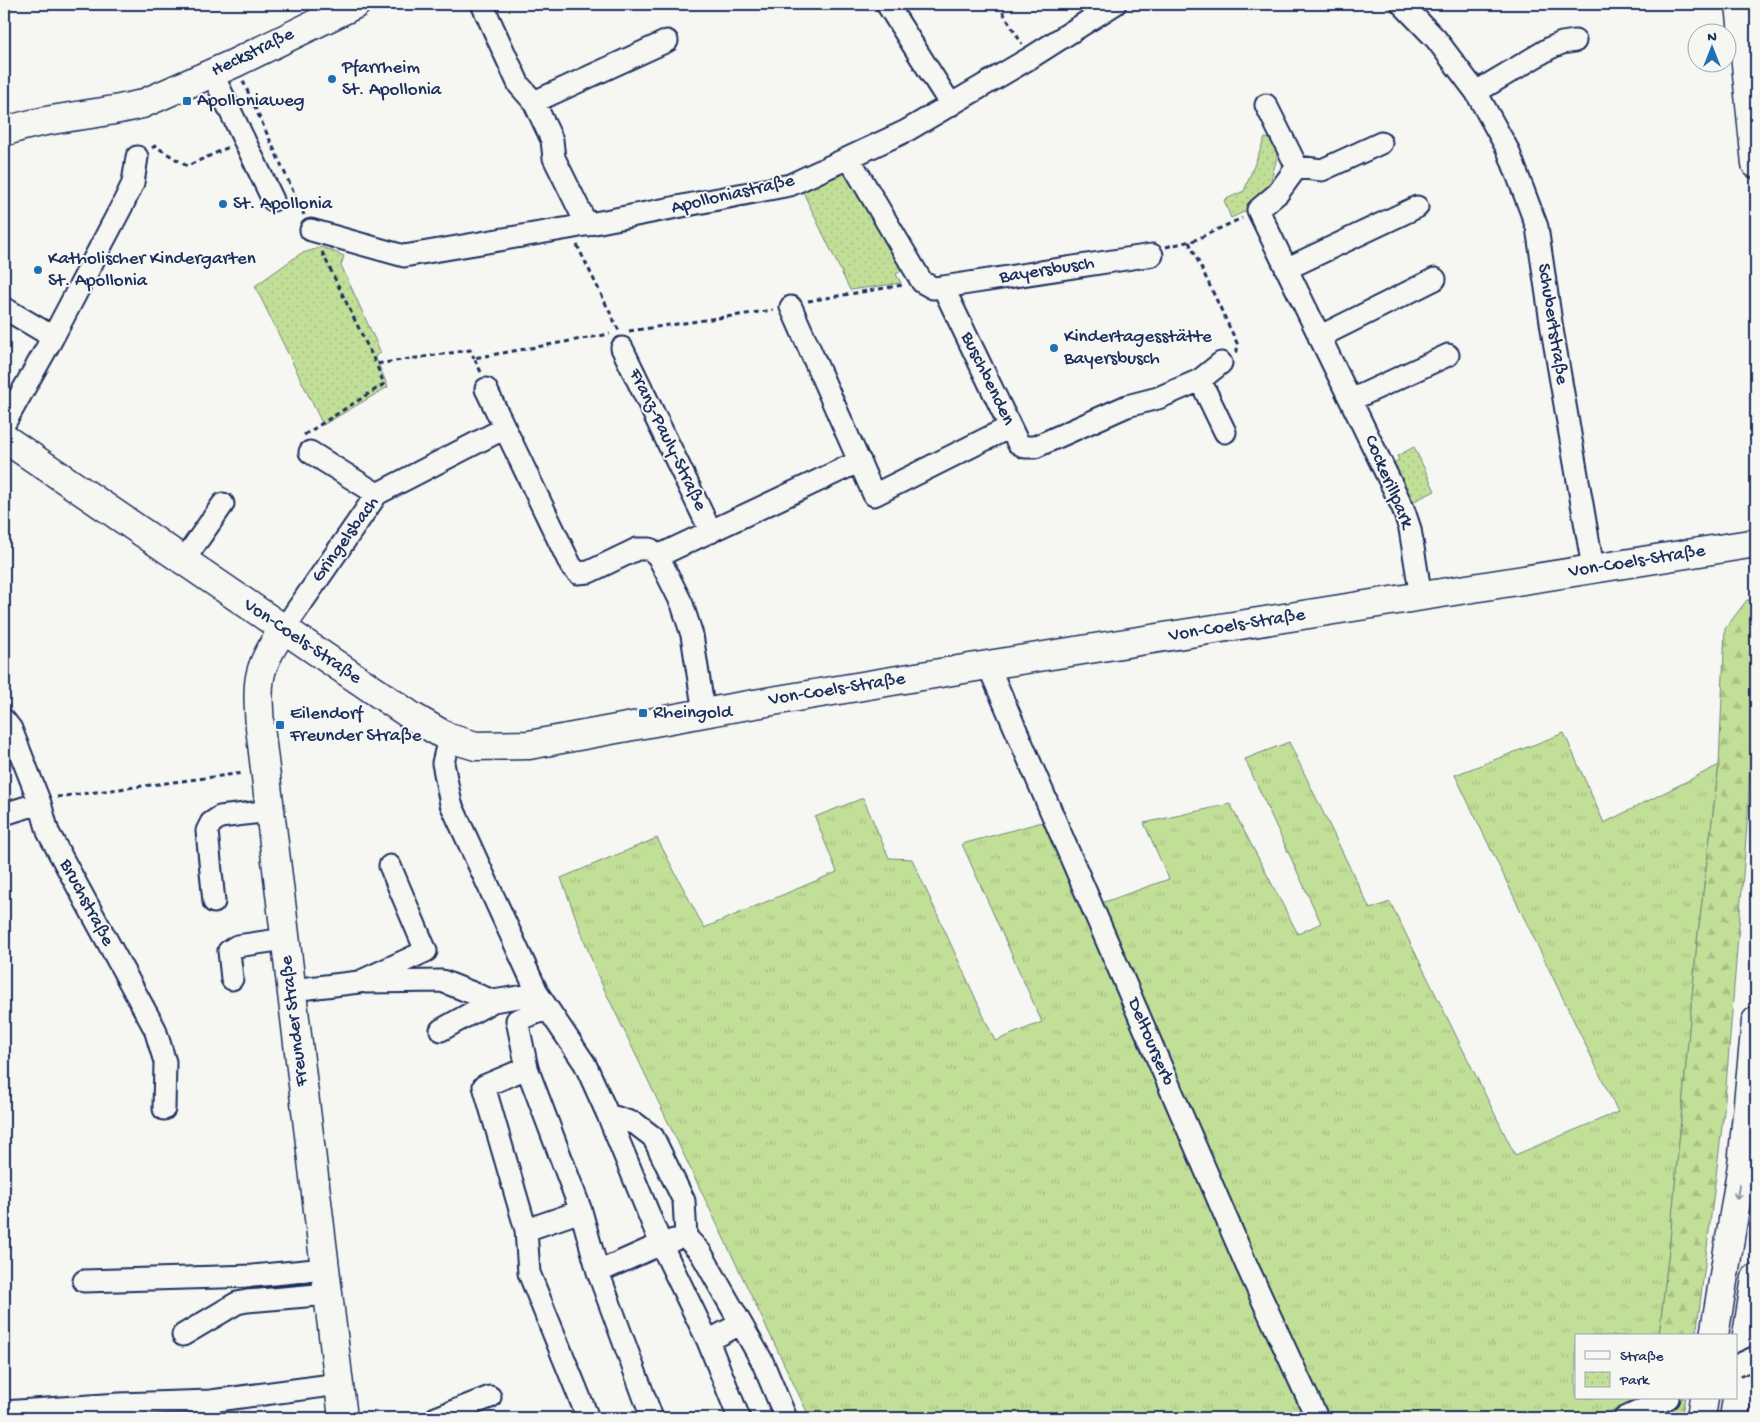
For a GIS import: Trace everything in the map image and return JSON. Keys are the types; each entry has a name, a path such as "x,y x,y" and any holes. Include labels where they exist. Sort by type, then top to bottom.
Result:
{"main road":[{"name":"Heckstraße","path":"4,132 55,118 128,108 142,104 223,68 356,4"},
{"path":"1740,4 1756,164"},
{"name":"Von-Coels-Straße","path":"4,438 413,717 449,738 476,746 529,745 988,665 1752,544"},
{"name":"Freunder Straße","path":"283,630 265,657 259,678 260,727 343,1418"},
{"path":"1714,1334 1742,1165 1756,1022"},
{"path":"1738,1393 1756,1278"},
{"path":"1701,1418 1704,1400"},
{"path":"1734,1418 1737,1400"}],"street":[{"path":"482,4 519,85 534,102 552,140 554,158 578,226"},
{"path":"887,4 951,105"},
{"name":"Apolloniastraße","path":"311,230 404,256 578,226 790,185 906,131 1030,58 1115,4"},
{"name":"Schubertstraße","path":"1402,4 1436,39 1476,92 1508,150 1537,226 1552,329 1592,568"},
{"path":"534,102 668,41"},
{"path":"1476,92 1550,48 1562,43 1575,41"},
{"path":"223,68 245,140 273,200"},
{"path":"1266,106 1297,167"},
{"path":"1297,167 1322,170 1381,143"},
{"path":"4,424 53,337 133,184 137,157"},
{"path":"849,158 922,282 933,288 943,287"},
{"path":"1258,210 1278,193 1297,167"},
{"path":"1286,269 1417,207"},
{"name":"Cockerillpark","path":"1258,210 1403,508 1410,529 1421,597"},
{"name":"Bayersbusch","path":"943,287 1152,255"},
{"path":"1319,337 1435,279"},
{"name":"Buschbenden","path":"943,287 1010,428 1018,443 1025,447 1035,447 1127,406 1158,398 1200,380 1221,363"},
{"path":"791,307 874,495 1010,428"},
{"path":"4,308 53,337"},
{"name":"Franz-Pauly-Straße","path":"622,348 711,532"},
{"path":"1351,400 1448,355"},
{"path":"1200,380 1224,432"},
{"path":"486,389 571,566 578,573 589,572 637,549 650,549 658,556 682,604 692,635 704,713"},
{"name":"Gringelsbach","path":"283,630 377,494 505,428"},
{"path":"310,452 377,494"},
{"name":"Franz-Pauly-Straße","path":"658,556 860,461"},
{"path":"184,560 223,504"},
{"name":"Deltourserb","path":"988,665 1242,1254 1317,1418"},
{"name":"Bruchstraße","path":"4,720 11,729 40,803 48,832 155,1030 165,1062 164,1109"},
{"path":"449,738 443,763 451,804 543,1002 585,1064 661,1244 708,1340 739,1418"},
{"path":"4,814 40,803"},
{"path":"214,902 207,831 211,823 220,817 270,811"},
{"path":"359,982 426,951 390,866"},
{"path":"232,979 229,951 238,946 285,939"},
{"path":"292,990 359,982 442,981 493,1001 543,1002"},
{"path":"441,1030 493,1001"},
{"path":"543,1002 517,1020 527,1068 581,1211 598,1272 652,1418"},
{"path":"527,1068 484,1086 526,1230 529,1273 588,1418"},
{"path":"608,1115 636,1124 653,1137 684,1201 686,1237 701,1253 762,1361 786,1418"},
{"path":"526,1230 581,1211"},
{"path":"598,1272 661,1244 686,1237"},
{"path":"84,1281 253,1276 327,1282"},
{"path":"183,1335 238,1303 327,1282"},
{"path":"708,1340 740,1324"},
{"path":"1738,1365 1756,1357"},
{"path":"4,1412 119,1404 211,1401 339,1384"},
{"path":"436,1418 490,1397"},
{"path":"1625,1418 1661,1401"}],"path":[{"path":"998,4 1030,58"},
{"path":"223,68 311,230 384,384 304,434 310,452"},
{"path":"137,157 155,146 187,166 245,140"},
{"path":"1221,363 1236,355 1238,345 1189,242 1258,210"},
{"path":"474,358 620,333 578,226"},
{"path":"376,364 470,350 486,384 486,389"},
{"path":"40,803 52,798 265,770"}],"green space":[{"path":"1265,138 1275,140 1277,146 1277,157 1268,192 1250,209 1231,218 1224,200 1244,191"},
{"path":"847,173 907,268 896,274 901,283 850,290 802,190"},
{"path":"322,247 344,256 341,265 381,353 375,356 388,387 323,425 255,286 300,254"},
{"path":"1414,447 1435,491 1408,504 1389,465 1399,460 1397,456"},
{"path":"1747,600 1756,600 1748,813 1724,1111 1696,1334 1659,1334 1670,1241 1697,942 1719,765 1725,629"},
{"path":"1564,733 1604,823 1719,765 1697,942 1670,1241 1659,1334 1575,1334 1575,1400 1637,1400 1596,1418 810,1418 597,974 561,878 657,838 704,928 837,872 815,817 863,798 889,858 912,859 995,1041 1042,1022 962,844 1046,821 1085,909 1169,879 1144,823 1230,804 1298,934 1321,923 1245,759 1289,742 1370,909 1390,902 1515,1155 1618,1112 1455,775"},
{"path":"1651,1400 1685,1400 1681,1418 1649,1418"}],"place":[{"name":"Pfarrheim St. Apollonia","path":"332,79"},
{"name":"Apolloniaweg","path":"187,101"},
{"name":"St. Apollonia","path":"223,204"},
{"name":"Katholischer Kindergarten St. Apollonia","path":"38,270"},
{"name":"Kindertagesstätte Bayersbusch","path":"1054,348"},
{"name":"Rheingold","path":"643,713"},
{"name":"Eilendorf Freunder Straße","path":"280,725"}]}
